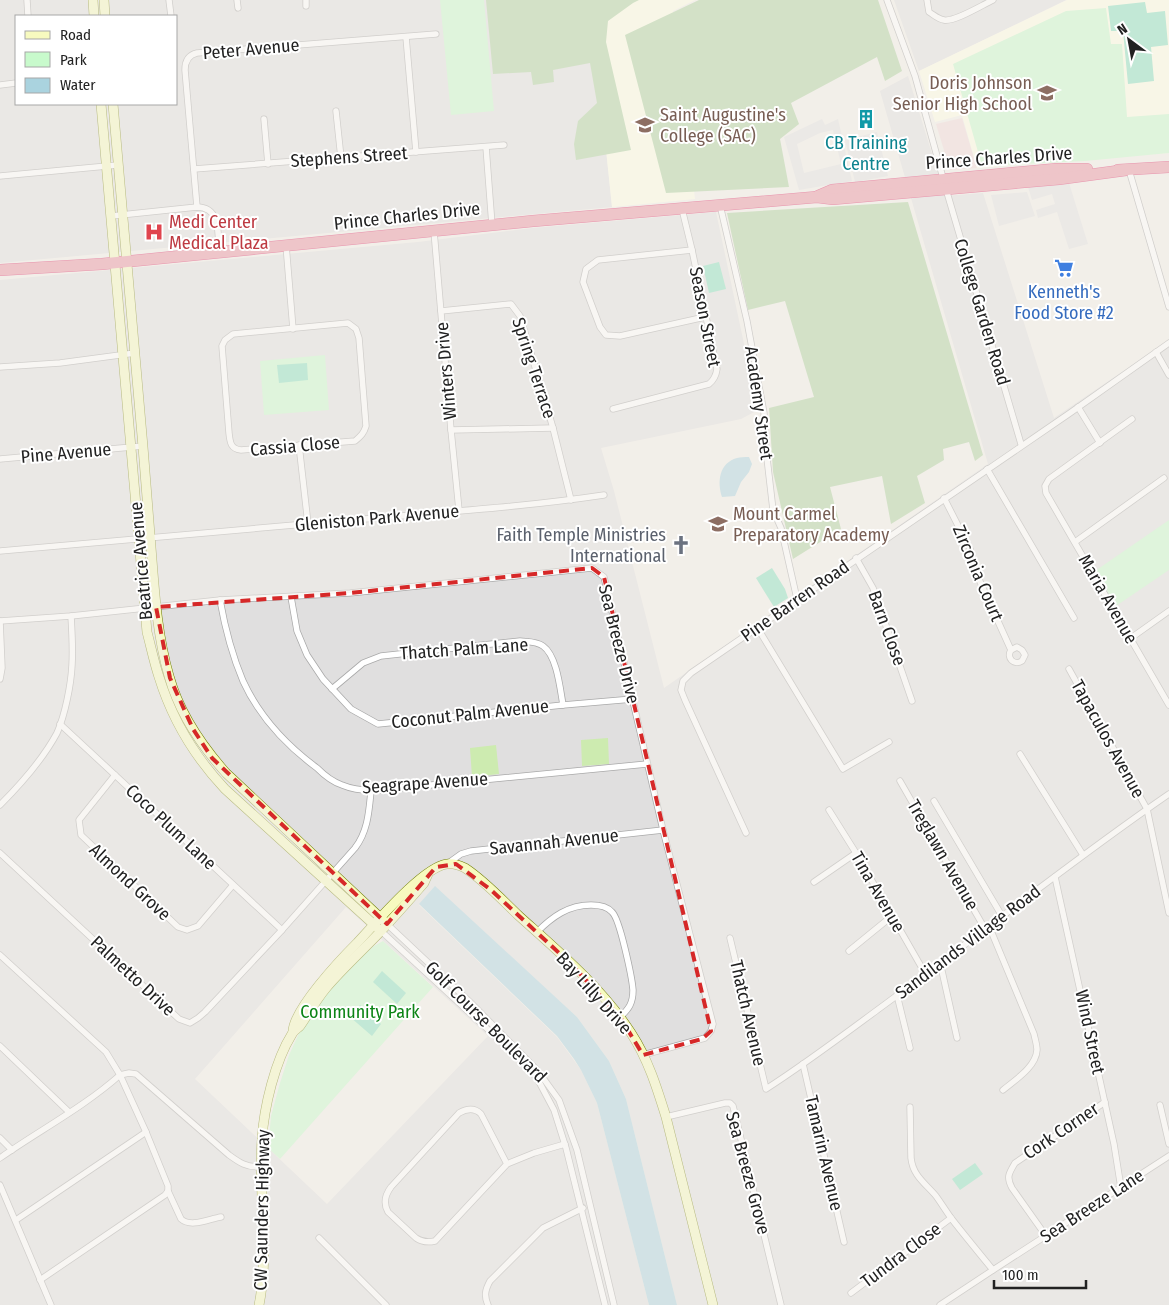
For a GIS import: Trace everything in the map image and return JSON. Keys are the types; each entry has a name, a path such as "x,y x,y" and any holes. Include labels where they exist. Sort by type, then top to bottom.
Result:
{"highway":[{"name":"Prince Charles Drive","path":"0,270 126,261 434,230 720,205 817,197 833,199 944,184 1059,179 1169,167"}],"main road":[{"path":"93,0 94,15"},
{"path":"104,0 105,15"},
{"name":"Beatrice Avenue","path":"101,105 147,632 158,674 174,717 190,746 212,775 329,877"},
{"name":"Beatrice Avenue","path":"113,105 156,608 162,647 170,678 180,705 212,758 329,877 380,925"},
{"name":"CW Saunders Highway","path":"259,1305 264,1269 264,1222 260,1167 262,1138 272,1082 286,1045 294,1031 294,1024 317,988 340,960 380,925 419,878 428,874 436,867 448,864"},
{"name":"Bay Lilly Drive","path":"448,864 460,866 473,874 537,932 578,971 620,1017 632,1035 659,1092 713,1305"}],"street":[{"path":"27,0 28,15"},
{"path":"169,0 171,15"},
{"path":"237,0 238,8"},
{"name":"College Garden Road","path":"888,0 915,76 944,184 1022,444"},
{"path":"926,0 930,12 940,19 946,20 954,19 993,0"},
{"name":"Peter Avenue","path":"197,207 185,70 187,60 191,55 436,34"},
{"path":"406,37 416,152"},
{"path":"0,85 15,83"},
{"path":"336,111 341,158"},
{"path":"264,119 268,164"},
{"name":"Stephens Street","path":"194,170 504,145"},
{"path":"486,147 492,225"},
{"path":"0,176 118,166"},
{"path":"1128,170 1169,307"},
{"name":"Academy Street","path":"720,205 747,321 764,413 765,441 773,510 781,528 797,599"},
{"path":"111,216 197,207 205,208 215,217 219,252"},
{"name":"Season Street","path":"613,409 709,384 713,381 717,370 682,209"},
{"name":"Winters Drive","path":"434,230 459,510"},
{"path":"286,245 293,329"},
{"path":"692,250 598,260 586,270 583,282 600,327 606,335 620,336 705,316"},
{"name":"Spring Terrace","path":"441,311 511,304 520,316 553,428 571,500"},
{"name":"Cassia Close","path":"348,323 356,329 358,338 366,426 364,432 355,441 299,445 241,450 233,447 230,443 229,434 222,346 225,340 233,334 348,323"},
{"name":"Pine Barren Road","path":"746,833 685,700 682,690 683,681 691,673 797,599 1169,343"},
{"path":"1156,352 1169,375"},
{"path":"0,367 60,363 135,353"},
{"path":"1078,407 1100,443 1132,419"},
{"path":"451,430 553,428"},
{"name":"Maria Avenue","path":"1100,443 1049,479 1045,486 1046,493 1169,705"},
{"path":"299,445 308,524"},
{"name":"Pine Avenue","path":"0,458 143,446"},
{"path":"986,469 1074,618"},
{"path":"1075,542 1164,478"},
{"name":"Gleniston Park Avenue","path":"139,540 571,500 604,495"},
{"name":"Zirconia Court","path":"944,498 970,549 978,575 1011,650"},
{"path":"0,551 139,540"},
{"name":"Barn Close","path":"856,558 873,588 912,701"},
{"name":"Sea Breeze Drive","path":"0,621 156,608 220,600 350,593 592,568 604,577 647,764 713,1027 708,1035 702,1039 643,1055"},
{"name":"Coconut Palm Avenue","path":"291,597 297,631 308,655 323,679 351,709 378,724 633,699"},
{"name":"Seagrape Avenue","path":"220,600 236,664 266,719 293,749 325,775 344,786 371,790 647,764"},
{"path":"1131,638 1169,611"},
{"path":"0,805 41,757 57,732 66,704 72,667 71,616"},
{"path":"0,621 2,668 0,679"},
{"path":"757,627 843,770 889,742"},
{"name":"Thatch Palm Lane","path":"332,689 363,663 381,656 533,642 543,646 549,654 558,676 563,705"},
{"name":"Tapaculos Avenue","path":"1069,669 1147,809 1169,913"},
{"name":"Coco Plum Lane","path":"60,724 282,930"},
{"path":"1020,754 1083,855"},
{"name":"Almond Grove","path":"115,775 79,820 81,835 178,927 187,930 198,926 233,885"},
{"name":"Treglawn Avenue","path":"900,781 987,927 1034,1034 1037,1049 1036,1056 1030,1067 1003,1090"},
{"name":"Palmetto Drive","path":"0,852 179,1019 190,1022 205,1012 282,930 362,838 368,819 371,790"},
{"name":"Sandilands Village Road","path":"766,1088 804,1064 926,975 1083,855 1169,794"},
{"path":"934,802 1002,916"},
{"name":"Tina Avenue","path":"829,810 926,975"},
{"name":"Savannah Avenue","path":"448,864 461,854 471,851 663,830"},
{"path":"814,882 856,853"},
{"name":"Wind Street","path":"1055,876 1114,1144 1121,1188"},
{"path":"537,932 555,916 565,910 576,907 595,905 606,907 616,916 633,990 630,1007 620,1017"},
{"path":"849,951 892,916"},
{"name":"Golf Course Boulevard","path":"380,925 521,1060 537,1078 554,1110 565,1144 605,1305"},
{"name":"Golf Course Boulevard","path":"380,925 470,1002 538,1071 559,1100 576,1150 614,1305"},
{"name":"Thatch Avenue","path":"730,938 766,1088"},
{"path":"0,955 106,1052 120,1075 146,1132 168,1186 168,1191 181,1219 190,1224 221,1217"},
{"path":"938,965 942,971 957,1038"},
{"path":"898,995 910,1048"},
{"path":"0,1046 69,1112"},
{"name":"Tamarin Avenue","path":"804,1064 844,1242"},
{"path":"0,1158 110,1084 120,1075 129,1073 136,1074 228,1155 246,1166 260,1167"},
{"name":"Cork Corner","path":"1046,1236 1012,1188 1008,1180 1010,1171 1015,1162 1105,1102"},
{"name":"Sea Breeze Grove","path":"666,1117 725,1103 730,1103 733,1106 781,1305"},
{"path":"1160,1105 1169,1144"},
{"path":"910,1107 912,1165 918,1178 935,1195 992,1270"},
{"path":"507,1164 481,1114 478,1111 465,1110 459,1113 391,1187 384,1203 388,1212 416,1238 421,1242 431,1242 507,1164 534,1153 565,1144"},
{"path":"16,1220 146,1132"},
{"path":"0,1138 12,1150"},
{"name":"Sea Breeze Lane","path":"940,1305 1169,1156"},
{"path":"0,1185 51,1305"},
{"path":"40,1280 165,1196 168,1191"},
{"path":"488,1305 485,1299 486,1289 490,1281 534,1236 543,1228 590,1205"},
{"name":"Tundra Close","path":"851,1293 951,1218"},
{"path":"319,1238 386,1305"}],"highlighted area":[{"path":"592,568 604,577 711,1031 702,1039 643,1055 620,1017 571,964 491,890 456,864 436,867 387,924 212,758 193,729 170,678 156,607 350,593"}],"shaded area":[{"path":"0,0 518,0 594,35 612,207 0,263"},
{"name":"Saint Augustine's College (SAC)","path":"518,0 695,0 673,11 695,199 612,207 594,35"},
{"path":"894,0 1066,0 919,71"},
{"name":"Doris Johnson Senior High School","path":"1067,0 1169,0 1169,153 977,168 962,115 935,122 919,71"},
{"path":"908,76 945,196 983,193 1054,418 1169,340 1169,1305 677,1305 626,1099 609,1061 577,1017 435,887 419,905 557,1037 581,1070 597,1103 649,1305 0,1305 0,280 418,242 533,228 716,212 758,410 741,419 601,448 614,491 664,688 988,464 880,91","holes":["346,907 488,1036 327,1204 195,1079"]},
{"path":"962,118 977,168 950,170 936,124"},
{"path":"822,119 825,125 838,119 852,181 799,190 784,137","holes":["833,130 841,164 804,173 797,144 820,133"]},
{"path":"877,132 888,176 855,182 845,140"},
{"path":"1069,183 1088,244 1069,249 1057,212 1038,218 1036,210 1055,204 1052,194 1032,200 1028,187"},
{"path":"1027,192 1035,216 999,226 991,195"}],"green space":[{"path":"440,0 484,0 494,111 451,115"},
{"path":"486,0 639,0 608,21 606,42 631,150 576,160 574,144 578,121 597,103 590,63 553,70 554,82 533,85 531,72 493,74"},
{"path":"699,0 878,0 902,71 885,81 877,57 791,103 799,124 780,139 789,187 666,193 625,35"},
{"path":"1145,2 1147,13 1165,11 1168,45 1151,47 1154,81 1128,84 1123,31 1111,31 1108,6"},
{"name":"Doris Johnson Senior High School","path":"1106,8 1111,44 1122,44 1127,117 1169,114 1169,153 1085,161 982,166 953,64 1066,11"},
{"path":"908,202 983,455 975,461 969,442 943,449 944,460 917,476 925,503 891,524 882,476 830,487 841,529 793,559 773,472 769,408 814,397 785,301 748,310 727,213"},
{"path":"719,262 726,289 709,293 703,266"},
{"path":"325,355 329,410 264,415 260,361"},
{"path":"307,363 308,380 279,383 277,365"},
{"path":"1169,520 1169,570 1116,606 1095,571"},
{"path":"772,568 785,589 788,598 774,607 756,578"},
{"path":"608,738 609,764 582,766 581,740"},
{"path":"496,745 499,774 472,777 470,748"},
{"name":"Community Park","path":"383,941 433,987 280,1159 268,1148 271,1116 289,1055 300,1031 331,987 364,954"},
{"path":"382,971 406,993 397,1004 373,982"},
{"path":"360,1005 381,1024 372,1036 350,1017"},
{"path":"975,1163 983,1174 960,1190 952,1179"}],"water":[{"path":"749,457 752,464 735,496 722,497 720,479 726,464 731,460"},
{"path":"435,886 577,1017 609,1061 626,1099 677,1305 649,1305 597,1103 581,1070 557,1036 419,904"}],"place":[{"name":"Doris Johnson Senior High School","path":"1047,93"},
{"name":"CB Training Centre","path":"866,119"},
{"name":"Saint Augustine's College (SAC)","path":"645,125"},
{"name":"Medi Center Medical Plaza","path":"154,232"},
{"name":"Kenneth's Food Store #2","path":"1064,268"},
{"name":"Mount Carmel Preparatory Academy","path":"718,524"},
{"name":"Faith Temple Ministries International","path":"681,545"}]}
